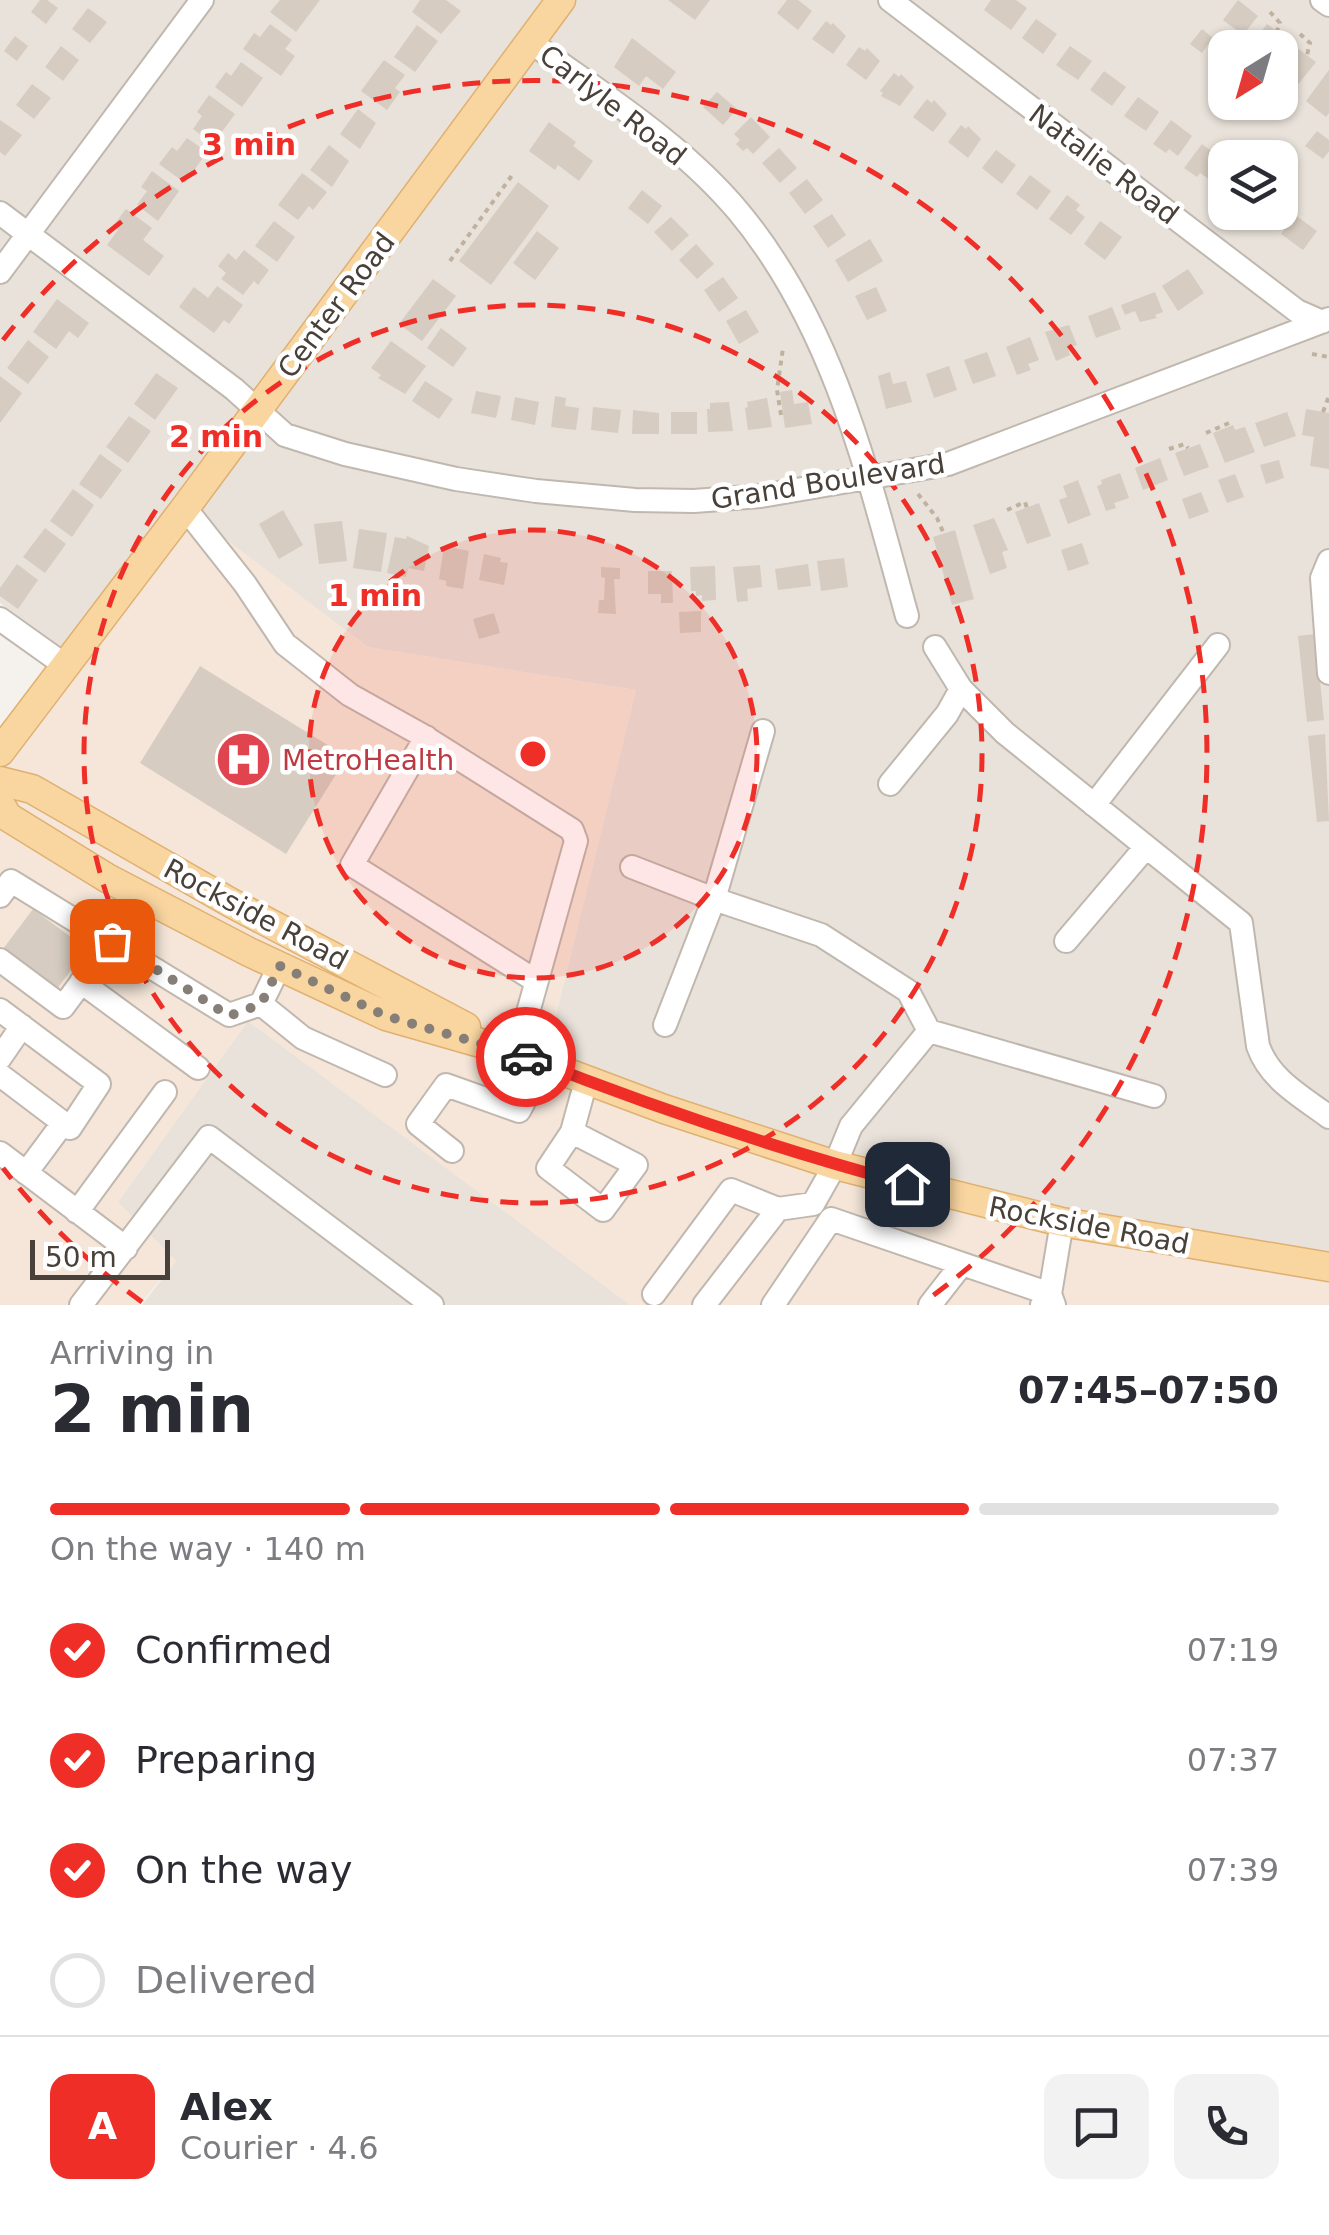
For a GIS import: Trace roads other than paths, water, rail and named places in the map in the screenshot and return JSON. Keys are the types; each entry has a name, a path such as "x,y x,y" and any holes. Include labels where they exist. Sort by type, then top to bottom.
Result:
{"main road":[{"name":"Center Road","path":"0,752 561,0"},
{"name":"Rockside Road","path":"0,781 32,789 233,904 512,1052"},
{"name":"Rockside Road","path":"0,804 8,817 107,878 386,1016 512,1052 586,1081 836,1165 1062,1222 1329,1267"}],"street":[{"path":"0,272 202,0"},
{"name":"Natalie Road","path":"890,0 1297,311 1325,321"},
{"path":"1322,0 1329,5"},
{"name":"Carlyle Road","path":"532,42 667,142 736,209 799,300 833,372 868,477 907,616"},
{"name":"Grand Boulevard","path":"0,212 294,439 456,479 634,500 694,502 760,496 948,464 1325,321"},
{"path":"185,508 245,584 285,644 350,695 426,737 572,830 576,841 525,1023 512,1052"},
{"path":"1329,562 1322,578 1329,672"},
{"path":"0,618 66,666"},
{"path":"1094,805 1218,646"},
{"path":"935,647 960,689 1005,732 1241,923 1258,1046 1265,1065 1329,1116"},
{"path":"890,784 947,714 960,689"},
{"path":"665,1024 714,899 764,731"},
{"path":"426,737 352,864 536,981"},
{"path":"1066,941 1146,847"},
{"path":"632,866 714,899 821,934 908,991 929,1031 1154,1096"},
{"path":"0,896 11,881 229,1016 261,1004 280,966"},
{"path":"0,960 63,1007 112,941"},
{"path":"81,982 198,1068"},
{"path":"261,1004 303,1038 385,1075"},
{"path":"0,1010 99,1084 70,1128 0,1075"},
{"path":"0,1058 22,1026"},
{"path":"813,1204 836,1165 851,1126 929,1031"},
{"path":"452,1152 418,1124 446,1085 519,1111 544,1064"},
{"path":"572,1132 586,1081"},
{"path":"76,1212 164,1092"},
{"path":"26,1173 63,1123"},
{"path":"81,1305 210,1137 432,1305"},
{"path":"0,1153 126,1248"},
{"path":"654,1294 732,1190 778,1209 813,1204 832,1219 962,1264 1049,1302 1062,1222"},
{"path":"704,1305 778,1209"},
{"path":"773,1305 832,1219"},
{"path":"930,1305 962,1264"}],"place":[{"name":"MetroHealth","path":"243,760"}]}
